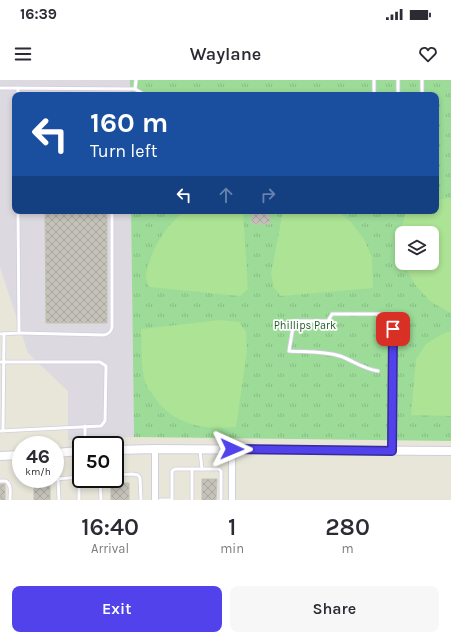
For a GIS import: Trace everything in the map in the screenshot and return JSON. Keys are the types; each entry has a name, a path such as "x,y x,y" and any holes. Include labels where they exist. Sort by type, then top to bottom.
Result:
{"main road":[{"path":"124,450 451,451"},
{"path":"0,456 12,455"}],"street":[{"path":"155,449 155,500"},
{"path":"232,449 232,500"}],"lane":[{"path":"135,88 136,80"},
{"path":"374,80 374,92"},
{"path":"398,80 398,92"},
{"path":"422,80 422,92"},
{"path":"0,88 135,88 141,92"},
{"path":"18,214 19,333"},
{"path":"2,362 104,363 106,366 105,421 101,426 2,431 2,362 2,334 104,335 111,332 112,214"},
{"path":"378,371 366,369 339,356 289,351 294,321 328,321 332,314 394,314 392,451"},
{"path":"85,426 85,436"},
{"path":"200,449 202,468"},
{"path":"160,500 172,500 172,471 175,469 202,468 219,469 221,471 221,500"},
{"path":"192,469 192,500"},
{"path":"124,474 132,474 140,478 141,500"},
{"path":"0,481 6,481 9,483 10,500"},
{"path":"57,488 59,500"},
{"path":"79,500 80,488"},
{"path":"100,488 101,500"}],"shaded area":[{"path":"0,80 130,80 130,92 12,92 12,214 131,214 134,437 72,436 72,440 68,440 68,391 28,353 0,267"}],"green space":[{"name":"Phillips Park","path":"130,80 451,80 451,441 134,437 131,214 439,214 439,92 130,92"},
{"path":"451,198 451,313 431,302 416,286 407,270 439,270 439,226 402,226 405,214 439,214 439,200"},
{"path":"182,214 243,214 248,289 240,296 149,287 146,279 150,259 165,231"},
{"path":"282,214 341,214 351,222 364,239 372,257 373,288 281,296 274,288 271,274"},
{"path":"221,320 239,322 246,332 247,351 236,427 224,428 200,426 179,419 169,413 147,387 142,364 141,329"},
{"path":"451,331 451,416 411,415 416,359 426,344 442,334"}],"building":[{"path":"45,214 107,214 107,323 46,323"},
{"path":"251,214 269,214 270,224 252,224"},
{"path":"202,479 217,479 216,500 202,500"},
{"path":"124,483 129,483 129,500 111,500 111,488 124,488"},
{"path":"0,484 5,484 5,500 0,500"},
{"path":"34,488 50,488 50,500 34,500"}],"route":[{"path":"232,449 392,451 393,329"}]}
